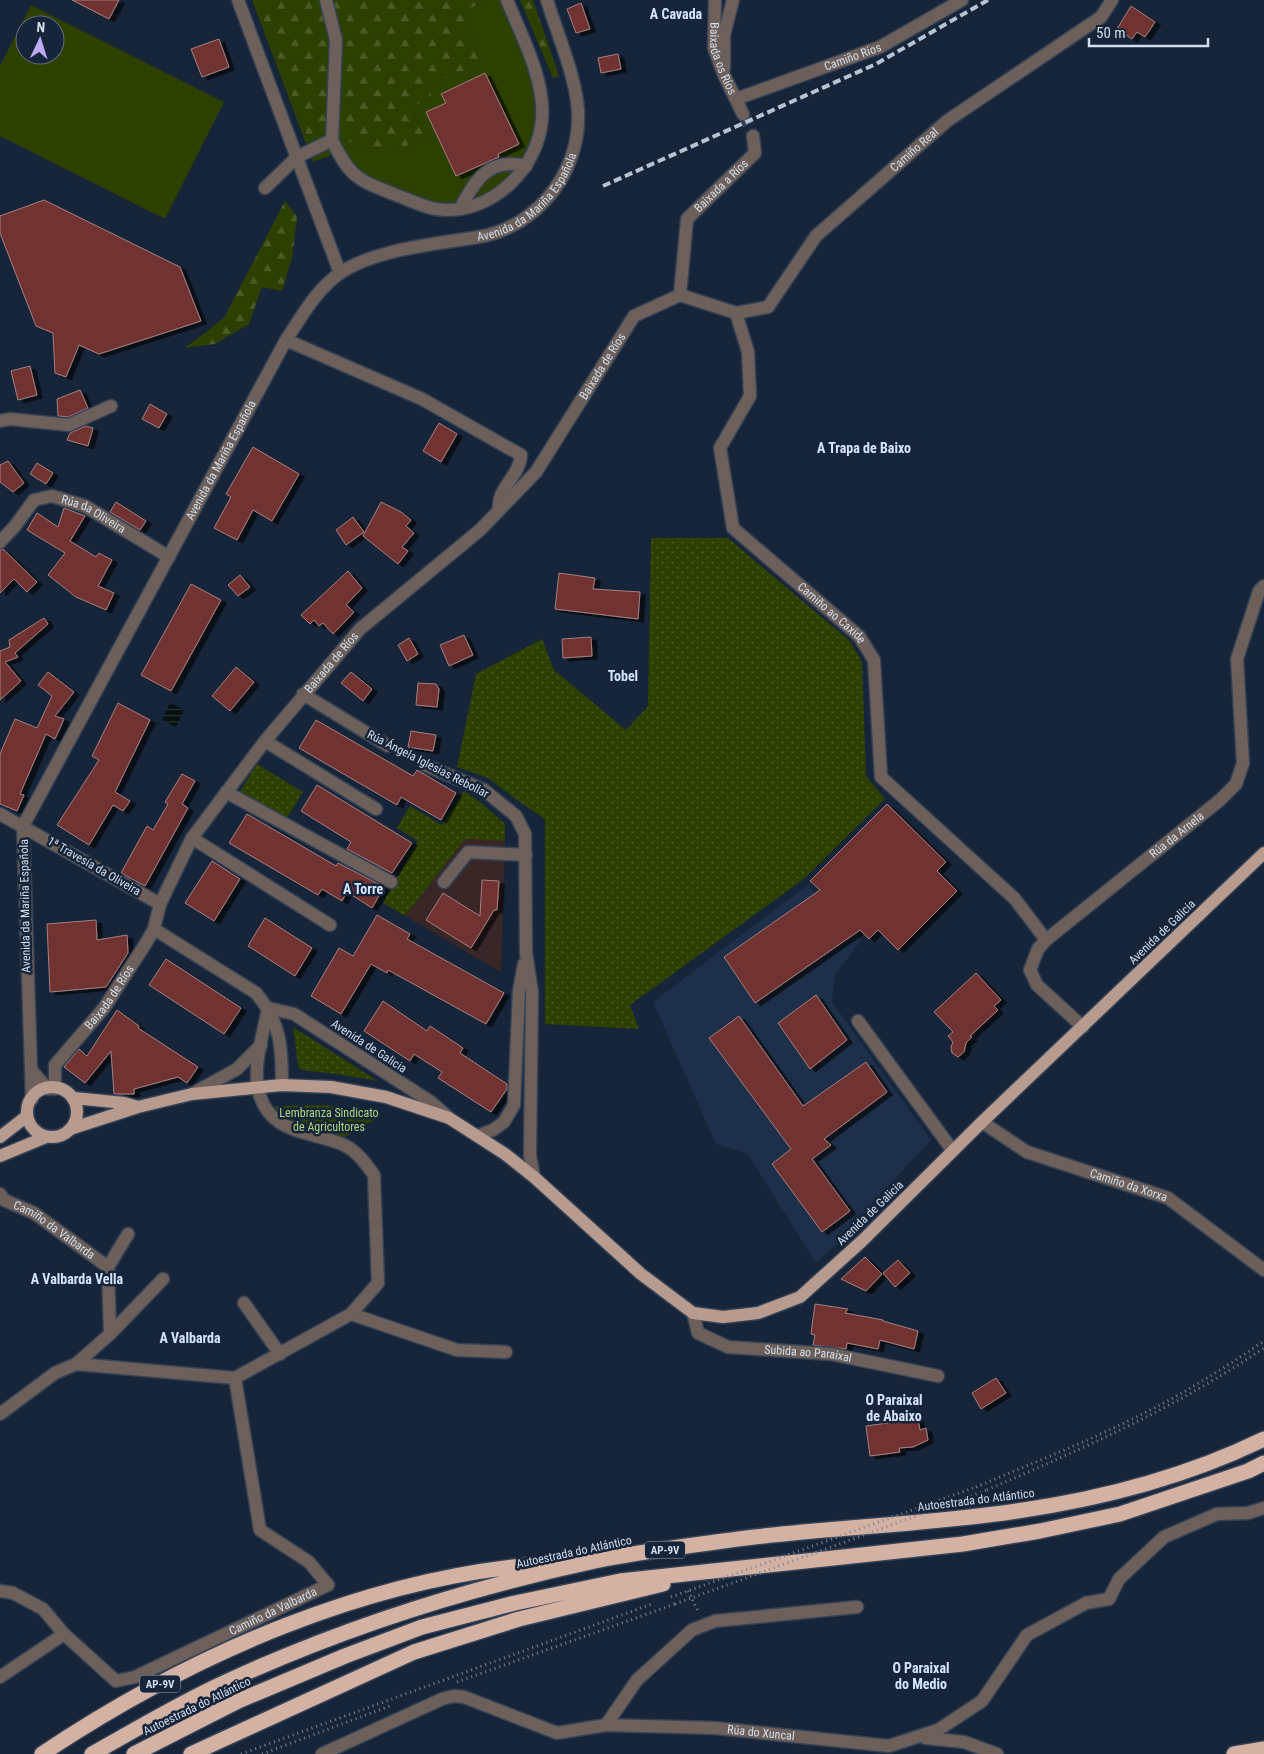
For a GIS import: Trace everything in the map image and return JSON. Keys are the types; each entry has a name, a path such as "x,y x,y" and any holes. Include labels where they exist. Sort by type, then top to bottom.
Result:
{"highway":[{"name":"Autoestrada do Atlántico","path":"92,1754 155,1718 226,1682 349,1630 492,1585 598,1560 726,1541 1017,1512 1095,1497 1172,1475 1264,1439"},
{"name":"Autoestrada do Atlántico","path":"134,1754 238,1700 422,1627 515,1603 620,1581 963,1544 1040,1531 1120,1514 1248,1471 1264,1463"},
{"name":"AP-9V","path":"42,1754 73,1733 156,1686 284,1624 361,1598 429,1582 522,1565 598,1560"},
{"name":"AP-9V","path":"192,1754 414,1652 519,1619 728,1568"},
{"path":"1234,1754 1264,1749"}],"main road":[{"name":"Avenida de Galicia","path":"70,1130 138,1107 192,1094 282,1085 331,1087 386,1097 449,1118 505,1154 534,1177 641,1274 693,1313 723,1317 758,1313 800,1297 862,1241 982,1122 1084,1027 1264,853"},
{"path":"0,1137 27,1116 32,1099 38,1093 51,1089 68,1093 74,1098 77,1113 70,1130 58,1135 46,1136 0,1156"},
{"name":"Avenida de Galicia","path":"74,1098 124,1102 138,1107"},
{"path":"27,1116 32,1128 46,1136"}],"street":[{"path":"238,0 340,273"},
{"path":"326,0 336,40 332,140 342,160 353,173 370,184 428,207 444,210 460,209 493,198 508,187 526,166 538,138 542,120 542,99 538,80 508,0"},
{"path":"331,16 336,0"},
{"name":"Avenida da Mariña Española","path":"32,1099 24,826 286,340 320,289 340,273 358,263 386,254 481,237 519,223 535,213 549,199 559,185 567,166 578,122 577,103 573,81 547,0"},
{"name":"Baixada os Ríos","path":"715,0 714,48 724,75 743,114"},
{"path":"724,75 724,35 733,0"},
{"name":"Camiño Ríos","path":"736,99 880,47 962,0"},
{"name":"Camiño Real","path":"736,313 768,307 816,236 947,120 1102,17 1112,0"},
{"name":"Baixada a Ríos","path":"680,296 687,219 755,153 754,136"},
{"path":"265,188 297,156 332,140"},
{"path":"460,209 480,175 505,164 526,166"},
{"path":"680,296 736,313"},
{"name":"Baixada de Ríos","path":"51,1089 55,1065 104,1008 154,929 160,904 192,838 265,741 360,629 480,530 536,472 634,316 680,296"},
{"name":"Camiño ao Caxide","path":"736,313 748,352 750,396 720,448 733,528 859,636 874,660 881,777 1015,899 1046,940"},
{"path":"286,340 422,399 521,455 521,462 498,500 499,510"},
{"path":"0,421 10,419 69,425 110,406"},
{"name":"Rúa da Oliveira","path":"0,542 15,526 34,500 52,496 85,506 169,557"},
{"name":"Rúa da Arnela","path":"1084,1027 1036,986 1030,970 1038,949 1046,940 1220,800 1236,784 1243,763 1237,659 1259,591 1264,586"},
{"name":"Rúa Ángela Iglesias Rebollar","path":"303,694 388,746"},
{"path":"265,741 376,809"},
{"name":"Rúa Ángela Iglesias Rebollar","path":"425,765 484,790 516,816 526,834 526,953 532,992 530,1155 534,1177"},
{"path":"226,792 391,882"},
{"name":"1ª Travesía da Oliveira","path":"0,814 160,904"},
{"path":"192,838 330,925"},
{"path":"444,882 468,852 526,855"},
{"path":"154,929 256,993 268,1008 282,1047 282,1085"},
{"name":"Rúa Ángela Iglesias Rebollar","path":"477,1136 493,1130 504,1122 514,1105 519,991 526,953"},
{"path":"76,1364 235,1378 351,1314 378,1283 374,1174 364,1161 346,1146 291,1129 275,1120 266,1108 258,1088 257,1065 268,1008"},
{"name":"Avenida de Galicia","path":"268,1008 294,1014 431,1102 449,1118"},
{"path":"858,1021 953,1151"},
{"name":"Avenida de Galicia","path":"192,1094 236,1069 261,1045"},
{"path":"32,1071 51,1089"},
{"name":"Camiño da Xorxa","path":"982,1122 1027,1152 1168,1198 1264,1270"},
{"name":"Camiño da Valbarda","path":"0,1194 4,1200 34,1213 108,1267"},
{"name":"Camiño da Valbarda","path":"110,1334 108,1267 128,1234"},
{"path":"0,1414 55,1373 76,1364 110,1334 163,1279"},
{"path":"244,1304 280,1354"},
{"name":"Subida ao Paraixal","path":"693,1313 698,1333 728,1347 831,1354 938,1376"},
{"path":"351,1314 456,1350 506,1352"},
{"name":"Camiño da Valbarda","path":"64,1634 116,1681 135,1678 328,1585 309,1562 260,1530 235,1378"},
{"name":"Rúa do Xuncal","path":"322,1754 442,1699 454,1696 464,1697 557,1734 606,1725 715,1728 889,1746 938,1730 982,1701 1027,1635 1086,1603 1108,1599 1119,1579 1164,1537 1217,1514 1248,1513 1264,1508"},
{"path":"0,1590 13,1593 43,1609 64,1634 0,1677"},
{"path":"606,1725 637,1680 692,1630 715,1622 857,1607"},
{"name":"Rúa do Xuncal","path":"914,1738 936,1737 964,1742 997,1754"}],"path":[{"name":"Rúa Ángela Iglesias Rebollar","path":"388,746 425,765"},
{"path":"241,1754 976,1487 1080,1444 1161,1404 1220,1371 1264,1341"},
{"path":"455,1682 987,1490 1153,1415 1224,1375 1264,1348"},
{"path":"688,1591 692,1598"},
{"path":"262,1754 398,1703"}],"shaded area":[{"path":"170,703 184,710 176,727 162,720"},
{"path":"465,838 505,841 501,972 405,916"},
{"path":"808,885 861,940 835,975 832,1002 931,1140 865,1211 869,1216 816,1263 748,1154 716,1144 653,1002"}],"green space":[{"path":"252,0 256,0 308,139 324,133 370,149 406,146 425,138 412,107 432,98 430,85 482,63 461,13 486,0 503,0 524,50 535,85 538,103 538,121 534,138 520,166 510,178 485,196 455,205 439,205 372,180 355,169 342,151 313,162"},
{"path":"256,0 486,0 461,13 482,63 430,85 432,98 412,107 425,138 406,146 370,149 324,133 308,139"},
{"path":"520,0 533,0 559,76 553,78"},
{"path":"31,5 51,15 26,15"},
{"path":"65,22 224,102 165,219 0,136 0,66 15,36 15,65 65,65"},
{"path":"285,201 297,217 292,258 282,291 262,287 249,324 215,344 185,348 224,318"},
{"path":"651,538 728,538 850,641 862,662 866,776 885,799 805,878 630,1005 639,1029 545,1024 545,819 488,778 457,767 476,674 542,639 554,670 626,730 648,706"},
{"path":"257,764 303,792 286,819 240,791"},
{"path":"464,791 479,801 505,824 505,841 465,839 405,916 383,903 418,841 397,828 410,806 442,825"},
{"path":"293,1027 378,1081 301,1070 298,1065"},
{"name":"Lembranza Sindicato de Agricultores","path":"326,1105 381,1116 345,1137 294,1125 280,1117 275,1106"}],"building":[{"path":"72,0 119,0 109,19"},
{"path":"581,3 590,29 576,33 567,9"},
{"path":"1131,6 1155,22 1145,37 1137,32 1132,39 1117,29"},
{"path":"219,39 229,67 202,77 191,49"},
{"path":"618,54 621,69 601,73 598,58"},
{"path":"485,73 519,144 498,154 499,157 456,176 426,112 446,103 441,94"},
{"path":"44,200 180,267 201,321 99,354 79,345 66,377 55,373 53,333 36,326 0,233 0,216"},
{"path":"30,366 37,395 18,400 11,371"},
{"path":"80,390 88,408 68,417 58,416 57,399"},
{"path":"150,404 167,414 159,428 142,419"},
{"path":"439,423 457,434 441,462 423,451"},
{"path":"86,426 93,428 88,446 67,440 70,433"},
{"path":"253,447 299,474 272,521 253,510 237,540 214,528 231,497 226,494"},
{"path":"8,461 24,483 13,492 0,482 0,465"},
{"path":"37,463 53,473 46,484 30,474"},
{"path":"116,502 146,521 140,530 110,512"},
{"path":"381,502 401,512 411,520 406,526 414,533 402,547 408,551 398,564 363,536"},
{"path":"64,508 85,516 70,541 96,557 99,553 112,560 98,586 114,593 106,610 76,597 48,575 65,553 27,530 37,513 58,527"},
{"path":"353,517 364,532 346,545 336,530"},
{"path":"3,549 37,582 27,592 14,579 0,593 0,550"},
{"path":"348,571 362,588 346,605 354,612 333,634 323,623 319,626 314,620 310,624 301,615"},
{"path":"559,573 595,578 593,589 640,592 638,619 555,609"},
{"path":"240,575 250,587 238,596 228,585"},
{"path":"191,584 221,600 171,691 141,675"},
{"path":"44,618 48,624 15,653 18,657 5,662 21,681 0,700 0,651 10,647 9,640"},
{"path":"464,635 473,655 449,666 440,645"},
{"path":"591,637 592,656 563,658 562,639"},
{"path":"409,638 418,654 407,661 398,645"},
{"path":"236,667 254,682 230,711 212,696"},
{"path":"48,672 74,692 55,716 64,719 55,739 46,734 20,794 24,795 17,811 0,804 0,754 15,719 37,728 52,696 38,685"},
{"path":"351,672 372,689 363,701 341,683"},
{"path":"418,683 436,684 439,689 437,707 416,705"},
{"path":"118,703 150,720 115,792 130,801 123,811 113,805 89,845 57,825 99,760 92,756"},
{"path":"316,720 413,776 417,770 456,793 441,820 401,797 397,805 299,748"},
{"path":"411,731 436,735 433,751 408,747"},
{"path":"182,774 195,781 182,804 188,808 145,886 121,873 147,826 153,830 168,804 165,802"},
{"path":"317,785 412,843 392,873 347,849 351,842 301,811"},
{"path":"887,804 946,862 937,871 957,891 898,950 878,930 869,939 860,930 755,1003 724,957 820,890 810,881"},
{"path":"247,814 336,866 338,863 384,887 372,908 347,892 342,901 322,889 318,895 229,843"},
{"path":"212,861 240,879 214,921 185,903"},
{"path":"482,880 499,881 497,910 494,910 471,948 426,920 443,893 480,916"},
{"path":"377,915 410,934 407,939 504,993 486,1024 388,970 387,973 371,964 341,1014 311,996 339,948 353,956"},
{"path":"265,918 312,948 295,976 248,946"},
{"path":"96,920 97,940 127,935 128,953 106,987 50,992 47,924"},
{"path":"166,959 241,1008 224,1034 149,985"},
{"path":"976,973 1001,1000 994,1006 998,1010 970,1036 972,1037 966,1043 964,1052 958,1057 952,1053 951,1047 953,1042 948,1036 953,1032 934,1012"},
{"path":"816,995 847,1040 810,1069 778,1023"},
{"path":"383,1001 427,1031 430,1026 463,1048 460,1053 507,1084 507,1089 491,1112 438,1078 442,1072 414,1054 410,1061 364,1031"},
{"path":"117,1010 139,1026 138,1028 198,1067 187,1083 178,1077 134,1089 134,1094 114,1094 111,1051 85,1083 64,1067 79,1049 87,1056"},
{"path":"739,1016 803,1106 866,1062 887,1092 824,1139 831,1145 812,1159 850,1211 822,1232 772,1164 791,1149 709,1038"},
{"path":"865,1257 882,1274 866,1291 841,1279"},
{"path":"898,1260 910,1273 895,1287 883,1273"},
{"path":"815,1304 848,1309 845,1313 883,1320 918,1331 914,1349 880,1340 878,1349 847,1343 846,1349 813,1345 815,1335 811,1334"},
{"path":"996,1378 1006,1393 981,1409 972,1393"},
{"path":"918,1419 920,1430 926,1428 928,1440 913,1447 899,1448 900,1452 870,1456 866,1426"}],"tunnel":[{"path":"743,114 753,136"}],"railway":[{"path":"603,186 876,64 988,0"}],"district":[{"name":"A Cavada","path":"676,14"},
{"name":"A Trapa de Baixo","path":"864,448"},
{"name":"Tobel","path":"623,676"},
{"name":"A Torre","path":"363,889"},
{"name":"A Valbarda Vella","path":"77,1279"},
{"name":"A Valbarda","path":"190,1338"},
{"name":"O Paraixal de Abaixo","path":"894,1408"},
{"name":"O Paraixal do Medio","path":"921,1676"}]}
